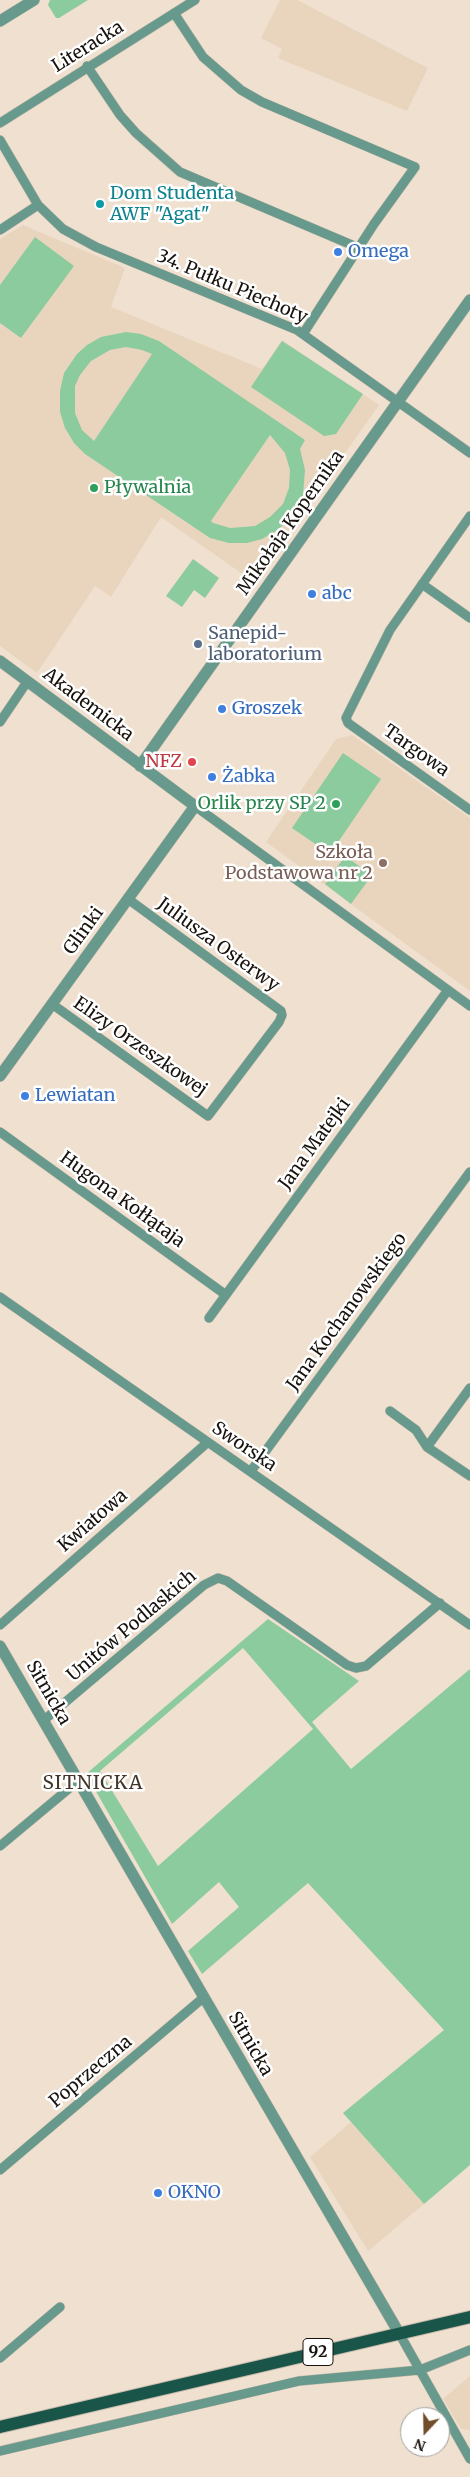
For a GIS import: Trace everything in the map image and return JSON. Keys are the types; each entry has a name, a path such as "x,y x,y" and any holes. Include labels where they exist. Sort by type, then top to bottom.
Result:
{"main road":[{"name":"92","path":"0,2427 470,2317"}],"street":[{"path":"0,21 34,0"},
{"name":"Literacka","path":"0,123 87,66 195,0"},
{"path":"174,13 203,57 241,90 262,102 414,167 358,248 303,334"},
{"path":"87,66 130,127 158,155 180,172 358,248"},
{"name":"34. Pułku Piechoty","path":"0,140 38,205 57,224 82,240 303,334 470,453"},
{"path":"0,230 38,205"},
{"name":"Mikołaja Kopernika","path":"140,766 470,300"},
{"path":"470,516 422,584 470,618"},
{"name":"Targowa","path":"422,584 390,630 346,718 348,723 470,810"},
{"name":"Akademicka","path":"0,661 140,766 470,1006"},
{"path":"0,722 28,682"},
{"name":"Glinki","path":"0,1076 195,806"},
{"name":"Juliusza Osterwy","path":"128,899 281,1011 282,1015 279,1022 208,1116"},
{"name":"Jana Matejki","path":"210,1318 448,990"},
{"name":"Elizy Orzeszkowej","path":"52,1004 208,1116"},
{"name":"Hugona Kołłątaja","path":"0,1132 226,1295"},
{"name":"Jana Kochanowskiego","path":"251,1471 470,1172"},
{"name":"Sworska","path":"0,1297 470,1625"},
{"path":"427,1447 470,1388"},
{"path":"390,1411 416,1430 427,1447 470,1476"},
{"name":"Kwiatowa","path":"0,1625 208,1442"},
{"name":"Unitów Podlaskich","path":"43,1721 204,1585 218,1578 227,1581 347,1665 356,1668 366,1666 440,1603"},
{"name":"Sitnicka","path":"0,1646 203,1998 338,2229 380,2297 470,2459"},
{"path":"0,1846 78,1781"},
{"name":"Poprzeczna","path":"0,2170 203,1998"},
{"path":"0,2358 60,2307"},
{"path":"0,2450 298,2381 420,2370 470,2350"}],"shaded area":[{"path":"280,0 297,0 428,68 407,111 278,58 282,49 261,38"},
{"path":"23,225 125,268 111,307 262,369 282,340 379,405 254,582 161,517 111,597 95,586 37,673 0,646 0,239"},
{"name":"Szkoła Podstawowa nr 2","path":"352,735 470,818 470,991 266,842 336,739"},
{"path":"351,2122 424,2204 368,2251 310,2157"},
{"path":"470,2376 470,2430 461,2429 450,2411 450,2407 448,2407 443,2399"}],"green space":[{"path":"50,0 88,0 56,18 48,5"},
{"path":"35,237 74,266 21,338 0,323 0,285"},
{"path":"126,332 141,334 159,341 305,440 300,449 305,470 303,495 290,519 276,531 262,539 247,543 229,543 210,538 85,454 74,443 65,428 60,412 60,391 64,373 77,354 87,345 101,337","holes":["126,347 152,354 94,441 82,430 75,413 75,386 80,375 91,361 110,350","270,435 285,453 290,470 289,488 283,504 270,517 255,526 230,528 213,523 211,521"]},
{"path":"282,341 363,394 336,434 324,436 251,387"},
{"path":"193,559 219,578 205,598 194,590 182,607 166,596"},
{"name":"Orlik przy SP 2","path":"343,753 381,779 330,854 292,828"},
{"path":"345,856 372,875 351,904 325,884"},
{"path":"268,1619 359,1681 312,1722 351,1769 470,1669 470,2165 424,2204 343,2113 444,2030 308,1883 202,1974 188,1951 239,1907 219,1882 172,1924 86,1774","holes":["243,1648 313,1729 158,1866 100,1771"]}],"place":[{"name":"Dom Studenta AWF \"Agat\"","path":"100,204"},
{"name":"Omega","path":"338,252"},
{"name":"Pływalnia","path":"94,488"},
{"name":"abc","path":"312,594"},
{"name":"Sanepid- laboratorium","path":"198,644"},
{"name":"Groszek","path":"222,709"},
{"name":"NFZ","path":"192,762"},
{"name":"Żabka","path":"212,777"},
{"name":"Orlik przy SP 2","path":"336,804"},
{"name":"Szkoła Podstawowa nr 2","path":"383,863"},
{"name":"Lewiatan","path":"25,1096"},
{"name":"OKNO","path":"158,2193"}],"district":[{"name":"SITNICKA","path":"93,1784"}]}
